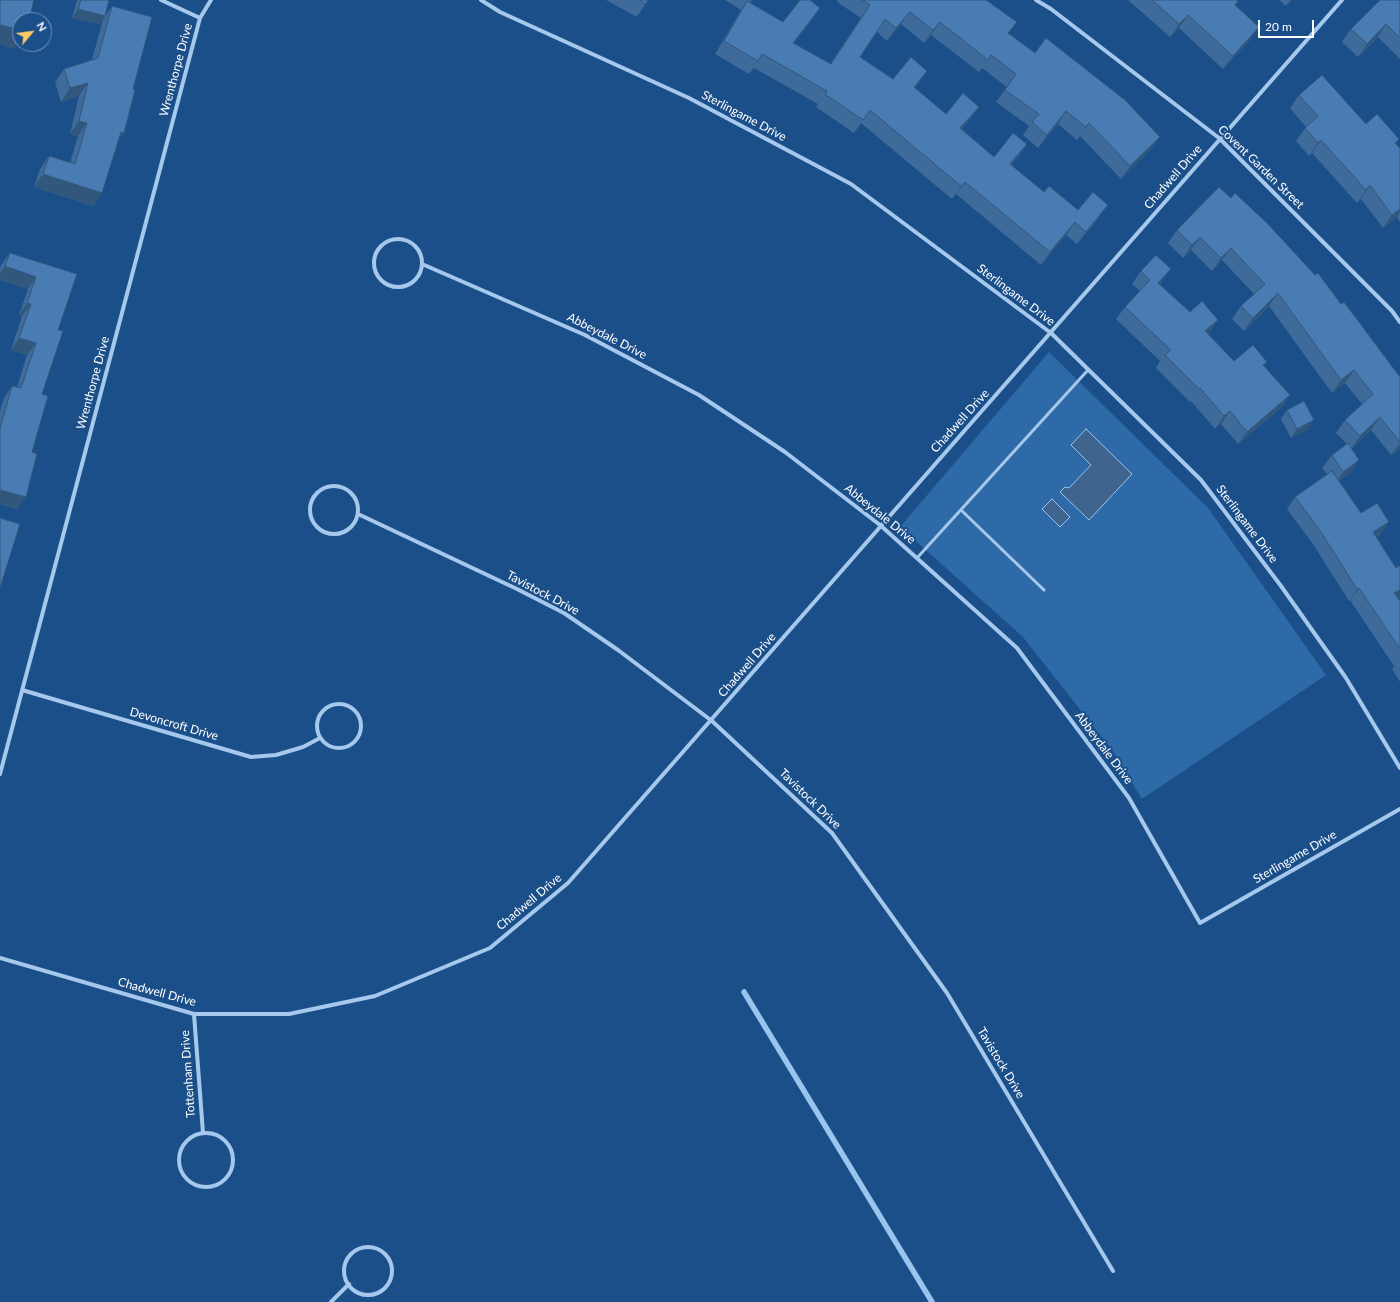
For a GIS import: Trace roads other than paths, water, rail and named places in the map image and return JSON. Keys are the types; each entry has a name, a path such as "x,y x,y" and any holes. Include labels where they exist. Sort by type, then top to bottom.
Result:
{"street":[{"path":"161,0 200,18"},
{"name":"Wrenthorpe Drive","path":"0,774 200,18 211,0"},
{"name":"Sterlingame Drive","path":"481,0 500,12 689,98 851,184 1051,333 1201,480 1281,586 1346,678 1400,768"},
{"name":"Covent Garden Street","path":"1036,0 1051,9 1219,138 1392,311 1400,322"},
{"name":"Chadwell Drive","path":"0,958 194,1014 290,1014 375,996 490,948 568,883 712,721 880,525 1051,333 1219,138 1342,0"},
{"path":"398,238 406,240 418,249 422,264 420,272 416,278 402,286 386,284 380,279 374,264 378,249 383,243 398,238"},
{"name":"Abbeydale Drive","path":"422,264 585,335 699,395 785,452 880,525 1017,648 1129,798 1200,923"},
{"path":"335,485 347,489 355,498 358,514 356,521 344,532 329,534 318,528 311,519 310,503 320,490 335,485"},
{"name":"Tavistock Drive","path":"358,514 517,589 564,613 618,650 712,721 832,833 947,993 1113,1271"},
{"name":"Devoncroft Drive","path":"22,690 251,757 276,755 303,747 320,738"},
{"path":"344,705 356,713 361,726 360,733 352,745 338,749 331,747 320,738 317,732 316,724 323,710 329,706 344,705"},
{"name":"Sterlingame Drive","path":"1200,923 1400,809"},
{"name":"Tottenham Drive","path":"194,1014 202,1133"},
{"name":"Tottenham Drive","path":"202,1133 212,1133 220,1136 228,1142 232,1150 234,1160 230,1173 221,1183 212,1187 204,1187 188,1180 182,1173 180,1165 179,1156 182,1148 194,1136 202,1133"},
{"path":"369,1247 383,1252 392,1265 392,1274 385,1288 370,1295 355,1290 349,1284 346,1278 346,1263 355,1251 369,1247"},
{"path":"331,1302 349,1284"}],"lane":[{"path":"917,558 1088,370"},
{"path":"961,510 1044,590"}],"waterway":[{"path":"744,992 932,1302"}]}
